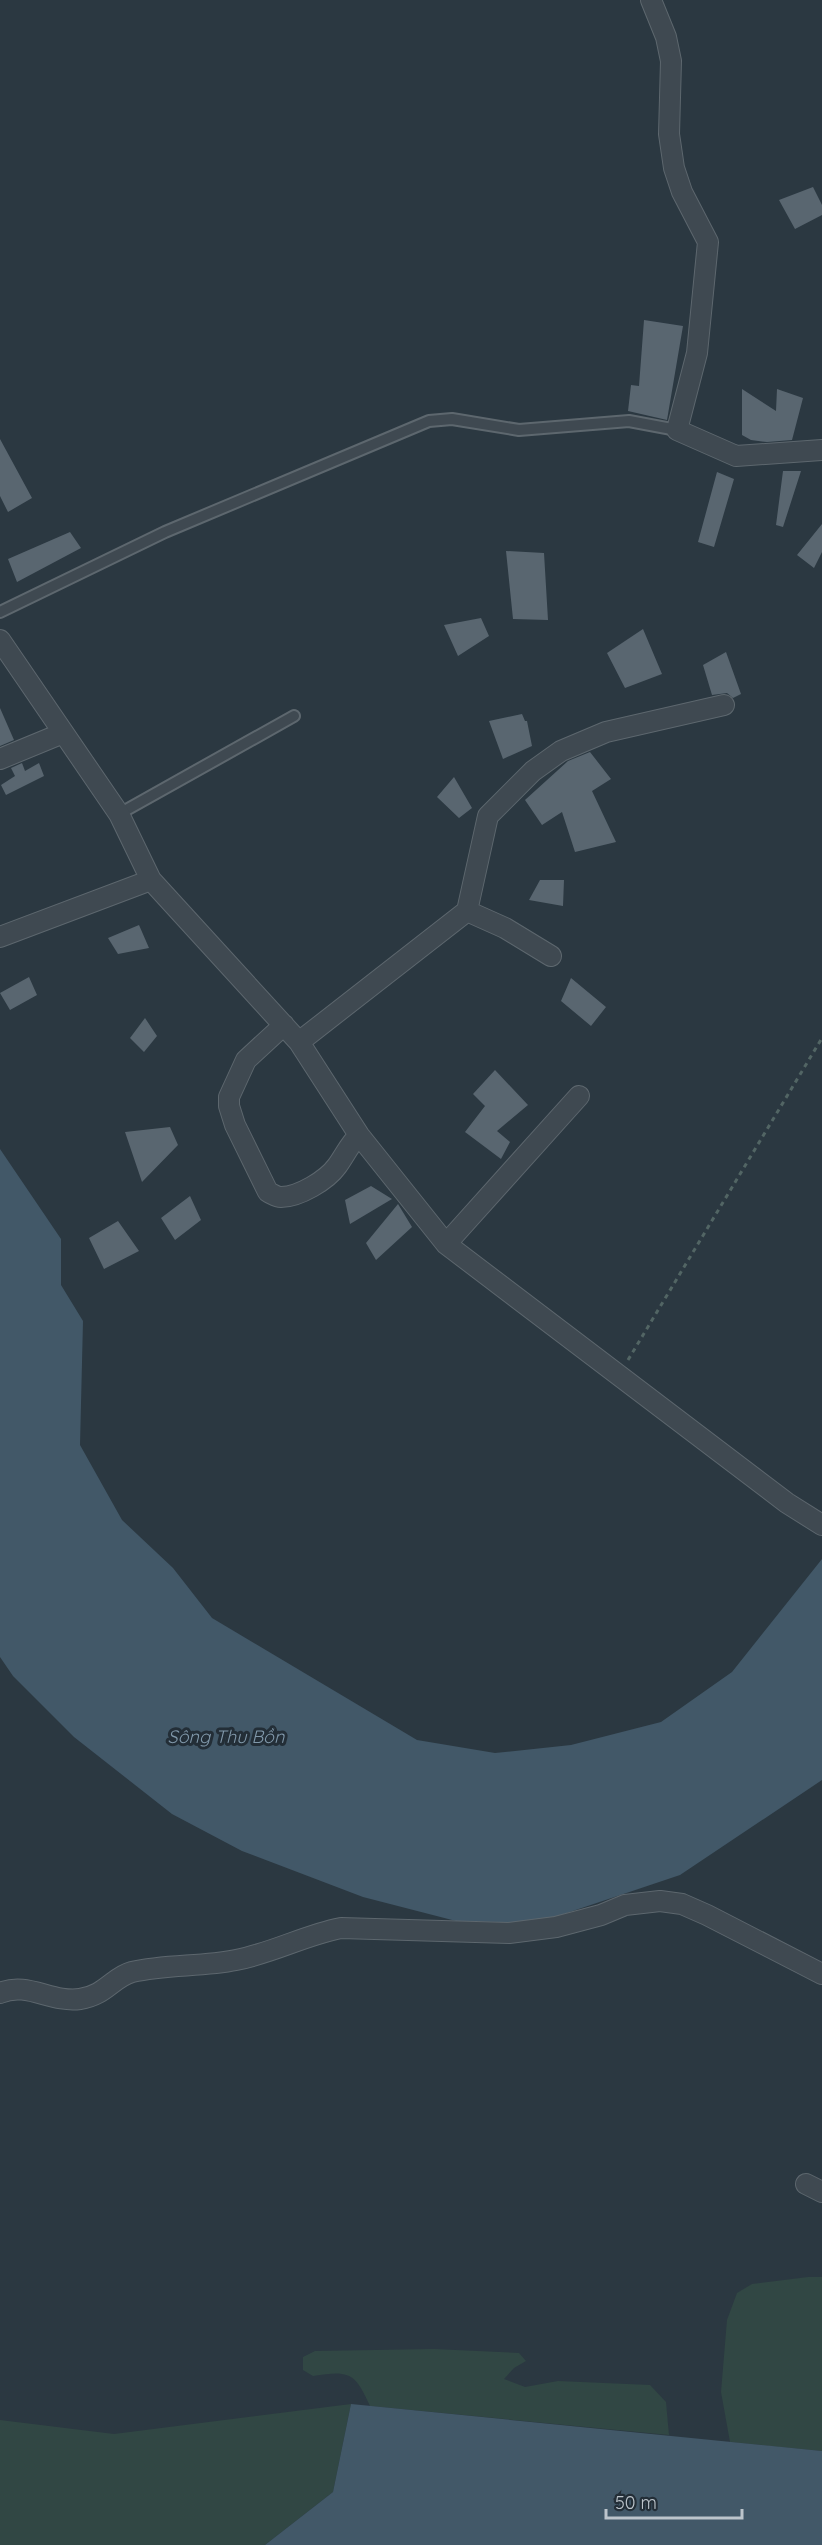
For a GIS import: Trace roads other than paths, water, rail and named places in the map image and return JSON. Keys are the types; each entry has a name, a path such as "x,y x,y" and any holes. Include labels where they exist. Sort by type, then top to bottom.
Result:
{"street":[{"path":"651,0 666,37 671,62 669,134 674,168 682,192 708,242 697,353 677,430 736,456 822,450"},
{"path":"0,640 119,814 151,880 299,1042 358,1135 446,1244 787,1503 822,1525"},
{"path":"299,1042 467,911 488,816 533,771 561,751 606,732 724,705"},
{"path":"0,759 63,733"},
{"path":"0,936 151,880"},
{"path":"467,911 505,928 551,956"},
{"path":"284,1025 246,1060 229,1097 229,1106 235,1125 268,1192 277,1197 283,1197 315,1185 336,1168 345,1150 358,1135"},
{"path":"446,1244 579,1096"},
{"path":"0,1993 11,1988 19,1988 61,2000 86,1998 105,1991 130,1973 233,1961 256,1956 320,1932 341,1928 509,1933 556,1927 601,1915 625,1905 660,1901 682,1904 708,1915 822,1974"}],"lane":[{"path":"0,612 165,532 429,421 452,419 519,430 629,421 677,430"},
{"path":"119,814 294,716"}],"water":[{"name":"Sông Thu Bồn","path":"0,1149 61,1239 61,1285 83,1321 80,1445 122,1520 173,1568 212,1618 417,1740 495,1753 571,1745 661,1722 732,1672 822,1559 822,1780 680,1875 537,1923 456,1921 363,1897 242,1851 172,1814 74,1737 13,1676 0,1657"},
{"path":"351,2404 822,2451 822,2545 265,2545 333,2492"}]}
